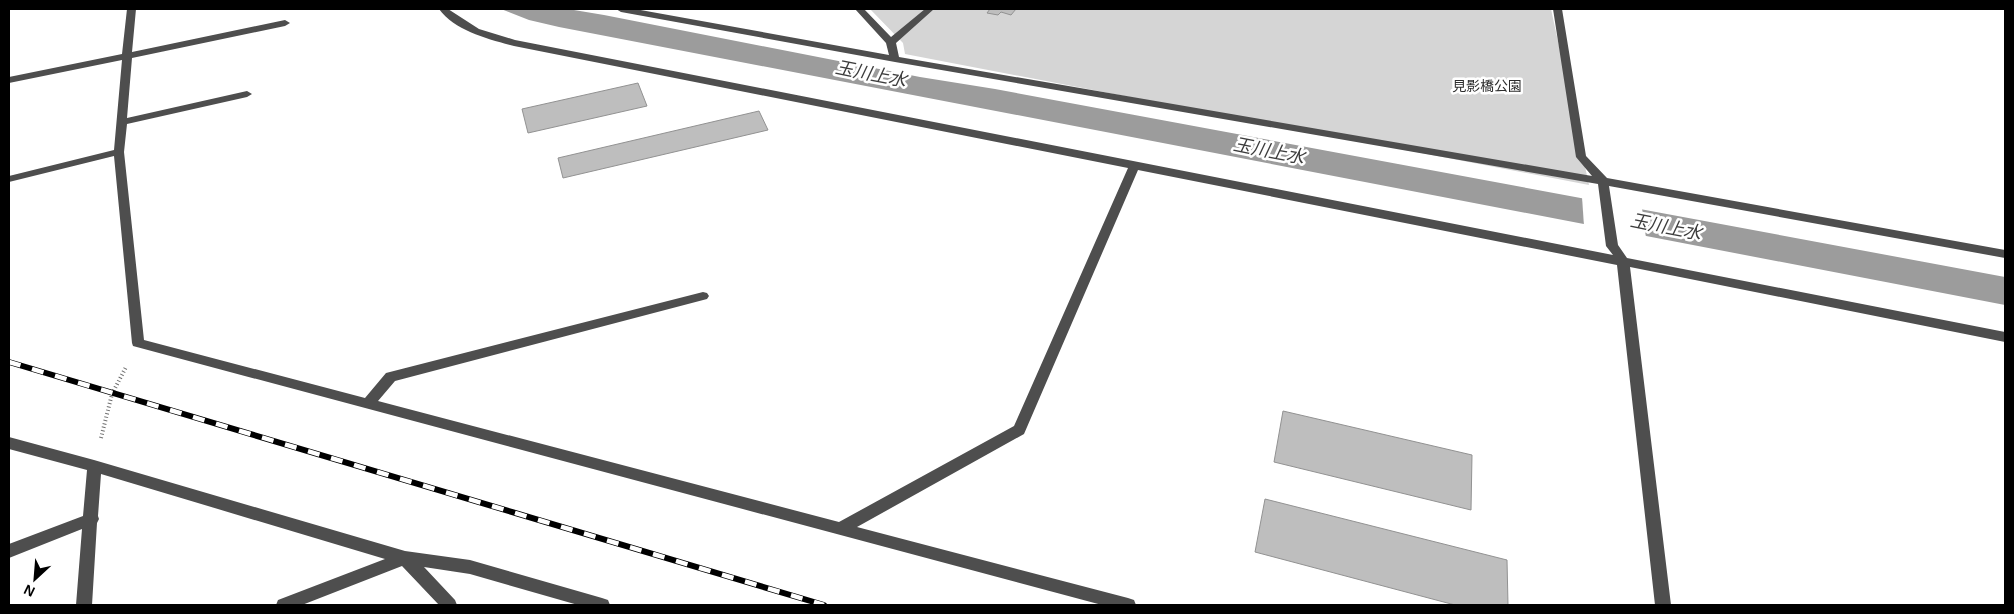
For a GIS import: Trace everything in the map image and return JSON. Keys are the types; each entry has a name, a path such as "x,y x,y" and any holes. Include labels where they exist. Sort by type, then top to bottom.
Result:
{"street":[{"path":"130,9 119,152 138,343 1128,605"},
{"path":"442,9 458,22 478,34 514,43 2005,337"},
{"path":"621,9 895,59 1603,181 2005,254"},
{"path":"859,9 892,42 895,59"},
{"path":"892,42 930,9"},
{"path":"1558,9 1581,157 1603,181 1607,197 1612,246 1623,261 1663,605"},
{"path":"9,80 285,23"},
{"path":"121,122 246,94"},
{"path":"9,179 119,152"},
{"path":"840,530 1019,430 1135,164"},
{"path":"368,404 391,378 702,296"},
{"path":"9,443 94,466 406,558 470,567 602,605"},
{"path":"84,605 92,519 94,466"},
{"path":"9,551 92,519"},
{"path":"284,605 406,558"},
{"path":"406,558 449,605"}],"path":[{"path":"94,466 112,394 138,343"}],"green space":[{"name":"見影橋公園","path":"870,9 1551,9 1589,185 905,54 903,43"}],"water":[{"name":"玉川上水","path":"501,9 568,9 604,15 920,77 995,89 2005,277 2005,305 559,27 529,20"}],"pier":[{"path":"1582,197 1642,208 1646,238 1584,226"}],"building":[{"path":"990,9 1016,9 1011,15 1001,12 998,15 987,13"},
{"path":"638,83 647,106 528,133 522,109"},
{"path":"759,111 768,130 563,178 558,158"},
{"path":"1283,411 1472,455 1471,510 1274,462"},
{"path":"1265,499 1507,560 1508,605 1455,605 1255,552"}],"railway":[{"path":"9,362 824,605"}]}
